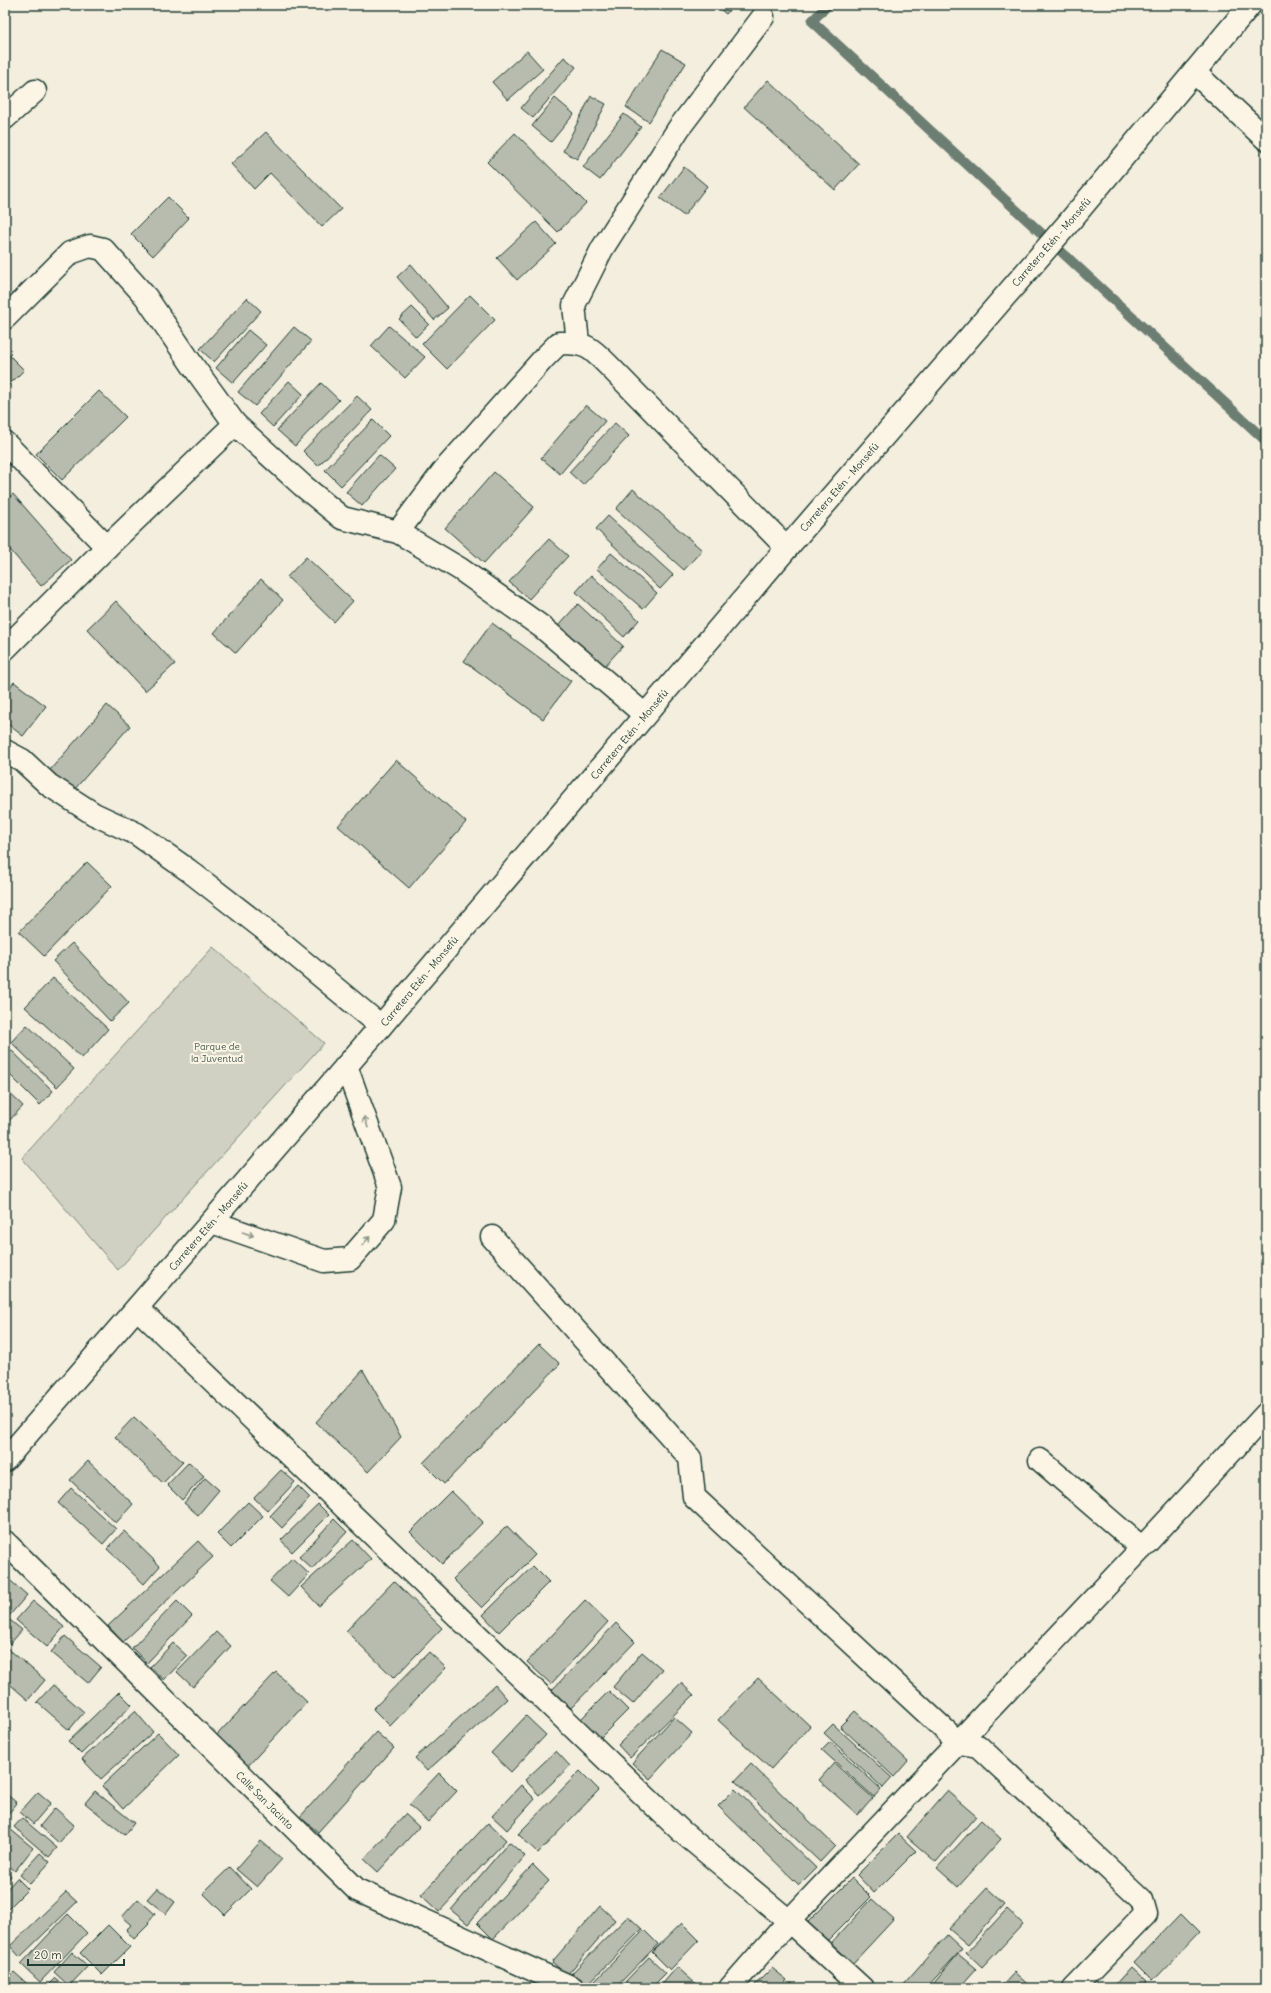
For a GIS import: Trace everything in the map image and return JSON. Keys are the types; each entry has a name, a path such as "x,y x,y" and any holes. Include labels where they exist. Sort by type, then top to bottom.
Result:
{"street":[{"name":"Carretera Etén - Monsefú","path":"5,1460 381,1026 1034,260 1065,227 1250,5"},
{"path":"578,343 574,305 602,248 679,128 763,17"},
{"path":"1194,72 1266,139"},
{"path":"5,118 35,91"},
{"path":"5,318 70,252 90,246 103,249 146,297 192,366 235,424 302,485 342,518 398,532 460,569 542,627 645,715"},
{"path":"398,532 444,470 544,358 559,343 578,343 592,350 612,368 788,548"},
{"path":"5,649 107,547 235,424"},
{"path":"5,443 107,547"},
{"path":"5,751 22,760 49,785 88,810 137,834 188,870 381,1026"},
{"path":"212,1222 324,1261 350,1258 366,1241 384,1220 390,1187 346,1066"},
{"path":"492,1237 690,1458 694,1497 959,1743 978,1746 1142,1900 1146,1914 1074,1988"},
{"path":"137,1308 681,1831 789,1921 862,1988"},
{"path":"730,1988 789,1921 959,1743 1266,1414"},
{"path":"1040,1460 1142,1548"},
{"name":"Calle San Jacinto","path":"5,1542 357,1890 561,1985"}],"green space":[{"name":"Parque de la Juventud","path":"213,947 324,1043 118,1270 22,1158"}],"building":[{"path":"637,5 649,5 644,11"},
{"path":"715,5 734,5 726,14"},
{"path":"662,49 686,63 649,122 626,107"},
{"path":"527,51 543,69 508,100 492,82"},
{"path":"564,57 576,67 533,118 521,108"},
{"path":"768,80 859,164 835,190 744,107"},
{"path":"591,96 606,104 577,159 563,151"},
{"path":"555,98 574,114 551,142 532,126"},
{"path":"624,114 641,127 600,180 583,167"},
{"path":"266,132 341,209 322,227 270,173 254,189 231,164"},
{"path":"515,133 586,203 558,232 487,162"},
{"path":"684,167 707,186 684,216 660,198"},
{"path":"168,197 189,218 153,256 131,234"},
{"path":"536,222 556,244 517,280 497,258"},
{"path":"411,264 448,308 434,320 397,277"},
{"path":"470,295 495,320 447,369 422,344"},
{"path":"247,298 261,311 214,362 200,349"},
{"path":"412,307 429,324 416,337 399,319"},
{"path":"389,326 425,357 405,378 371,346"},
{"path":"294,327 311,341 255,406 238,392"},
{"path":"248,330 266,345 233,383 216,368"},
{"path":"5,351 24,370 5,389"},
{"path":"289,381 303,394 273,427 259,414"},
{"path":"321,383 339,400 295,446 277,430"},
{"path":"99,391 126,417 62,480 36,454"},
{"path":"357,396 372,410 318,466 303,451"},
{"path":"586,405 605,421 560,474 541,458"},
{"path":"373,420 389,436 341,486 325,470"},
{"path":"615,423 629,436 583,485 569,472"},
{"path":"379,455 395,469 362,506 346,492"},
{"path":"494,472 534,507 484,563 445,528"},
{"path":"633,489 702,550 684,570 616,509"},
{"path":"13,494 71,560 41,586 5,544 5,501"},
{"path":"608,516 673,575 660,589 596,529"},
{"path":"549,539 568,556 529,599 509,582"},
{"path":"611,553 657,593 643,609 597,569"},
{"path":"306,557 353,601 334,622 287,577"},
{"path":"591,575 639,620 624,637 576,592"},
{"path":"261,579 283,600 236,653 214,633"},
{"path":"116,601 175,664 145,691 87,629"},
{"path":"578,604 623,646 602,669 557,627"},
{"path":"492,623 571,681 543,719 464,661"},
{"path":"14,682 46,706 23,736 5,722 5,694"},
{"path":"107,705 130,726 73,791 50,770"},
{"path":"396,760 466,822 409,888 338,826"},
{"path":"87,862 112,886 44,956 19,932"},
{"path":"72,943 129,1003 110,1021 53,961"},
{"path":"53,978 108,1029 82,1058 25,1007"},
{"path":"27,1025 74,1069 57,1087 11,1042"},
{"path":"5,1044 53,1091 40,1105 5,1070"},
{"path":"5,1089 23,1106 7,1123 5,1122"},
{"path":"539,1344 560,1364 444,1484 423,1463"},
{"path":"363,1370 401,1437 368,1472 316,1422"},
{"path":"134,1417 183,1462 163,1483 115,1437"},
{"path":"88,1461 133,1504 116,1523 70,1480"},
{"path":"189,1462 204,1476 182,1500 167,1485"},
{"path":"281,1470 295,1482 268,1511 254,1498"},
{"path":"205,1478 219,1490 198,1515 184,1503"},
{"path":"298,1486 310,1498 282,1528 270,1516"},
{"path":"71,1488 116,1529 103,1544 58,1503"},
{"path":"451,1491 483,1522 442,1564 410,1532"},
{"path":"248,1502 263,1516 231,1548 217,1534"},
{"path":"318,1504 329,1515 292,1552 281,1540"},
{"path":"334,1519 347,1532 312,1569 299,1557"},
{"path":"507,1526 535,1555 482,1608 453,1579"},
{"path":"124,1531 160,1566 144,1584 107,1549"},
{"path":"353,1540 371,1559 319,1606 301,1587"},
{"path":"198,1541 213,1557 123,1642 108,1626"},
{"path":"292,1558 309,1574 288,1597 270,1581"},
{"path":"533,1566 549,1582 499,1632 483,1615"},
{"path":"5,1576 27,1595 10,1615 5,1611"},
{"path":"394,1581 442,1628 394,1678 346,1631"},
{"path":"585,1600 608,1622 551,1684 527,1662"},
{"path":"33,1601 64,1627 47,1647 16,1620"},
{"path":"177,1601 192,1616 147,1663 132,1648"},
{"path":"5,1616 22,1630 10,1644 5,1639"},
{"path":"616,1623 635,1642 571,1708 552,1690"},
{"path":"216,1632 231,1646 193,1687 177,1672"},
{"path":"65,1636 101,1667 88,1683 51,1652"},
{"path":"173,1643 187,1656 164,1680 150,1667"},
{"path":"5,1646 45,1680 28,1700 5,1680"},
{"path":"429,1652 446,1668 390,1726 373,1709"},
{"path":"642,1652 662,1669 633,1704 613,1687"},
{"path":"276,1672 307,1702 246,1768 214,1738"},
{"path":"758,1678 810,1726 771,1769 718,1720"},
{"path":"681,1683 694,1695 630,1758 618,1745"},
{"path":"53,1685 84,1712 69,1730 37,1702"},
{"path":"495,1685 507,1699 427,1771 415,1758"},
{"path":"609,1691 628,1710 599,1739 580,1720"},
{"path":"119,1692 132,1705 81,1754 68,1741"},
{"path":"135,1711 153,1732 101,1779 82,1759"},
{"path":"855,1711 908,1761 894,1777 840,1726"},
{"path":"526,1716 546,1735 511,1772 491,1753"},
{"path":"674,1717 692,1733 650,1779 632,1763"},
{"path":"833,1724 892,1778 883,1788 824,1733"},
{"path":"376,1732 394,1748 318,1832 300,1817"},
{"path":"158,1733 179,1755 123,1809 102,1786"},
{"path":"830,1742 881,1789 874,1797 822,1750"},
{"path":"556,1751 570,1766 539,1795 525,1780"},
{"path":"834,1763 873,1798 858,1815 819,1780"},
{"path":"751,1764 835,1846 820,1862 735,1781"},
{"path":"580,1771 599,1790 538,1853 518,1834"},
{"path":"439,1773 457,1791 428,1822 409,1805"},
{"path":"521,1785 535,1799 507,1830 492,1816"},
{"path":"735,1789 816,1868 799,1885 718,1806"},
{"path":"95,1791 134,1823 125,1835 85,1803"},
{"path":"947,1791 976,1816 936,1862 907,1837"},
{"path":"38,1792 51,1803 33,1824 20,1812"},
{"path":"5,1793 17,1803 5,1818"},
{"path":"55,1808 74,1825 59,1843 40,1826"},
{"path":"405,1814 419,1827 378,1872 364,1859"},
{"path":"22,1818 57,1848 49,1857 14,1827"},
{"path":"981,1820 1001,1839 958,1887 937,1868"},
{"path":"488,1823 506,1840 439,1912 421,1895"},
{"path":"10,1829 33,1848 15,1871 5,1862 5,1836"},
{"path":"898,1834 916,1851 874,1893 857,1875"},
{"path":"261,1841 282,1859 257,1887 236,1869"},
{"path":"509,1842 525,1856 468,1924 451,1910"},
{"path":"40,1853 50,1862 30,1884 20,1875"},
{"path":"533,1865 549,1881 493,1939 477,1923"},
{"path":"230,1867 251,1889 225,1915 203,1893"},
{"path":"5,1870 11,1876 5,1883"},
{"path":"17,1878 28,1889 7,1910 5,1908 5,1891"},
{"path":"852,1878 871,1897 827,1941 808,1922"},
{"path":"157,1888 175,1902 166,1914 147,1899"},
{"path":"987,1888 1005,1904 968,1945 949,1929"},
{"path":"66,1892 77,1902 20,1957 10,1946"},
{"path":"138,1899 155,1914 148,1923 149,1924 134,1939 126,1930 131,1925 122,1917"},
{"path":"872,1899 894,1919 853,1963 831,1943"},
{"path":"600,1906 615,1920 567,1975 552,1962"},
{"path":"1007,1909 1023,1924 982,1968 966,1953"},
{"path":"68,1914 87,1933 40,1982 21,1964"},
{"path":"1180,1914 1199,1933 1153,1981 1134,1962"},
{"path":"628,1916 642,1929 584,1988 570,1975"},
{"path":"682,1923 699,1940 670,1970 652,1952"},
{"path":"108,1925 130,1947 102,1975 80,1953"},
{"path":"644,1930 658,1944 615,1988 600,1988 594,1982"},
{"path":"947,1935 962,1949 926,1988 900,1988"},
{"path":"72,1952 88,1966 69,1986 54,1972"},
{"path":"958,1954 976,1969 959,1988 930,1988"},
{"path":"649,1957 666,1973 651,1988 619,1988"},
{"path":"677,1967 696,1984 693,1988 659,1988"},
{"path":"1131,1967 1148,1983 1144,1988 1112,1988"},
{"path":"772,1968 787,1980 780,1988 752,1988"},
{"path":"14,1972 32,1988 5,1988 5,1982"},
{"path":"1014,1972 1032,1988 999,1988"},
{"path":"56,1978 67,1988 46,1988"},
{"path":"791,1983 797,1988 786,1988"}],"waterway":[{"path":"828,5 812,21 1266,441"}]}
